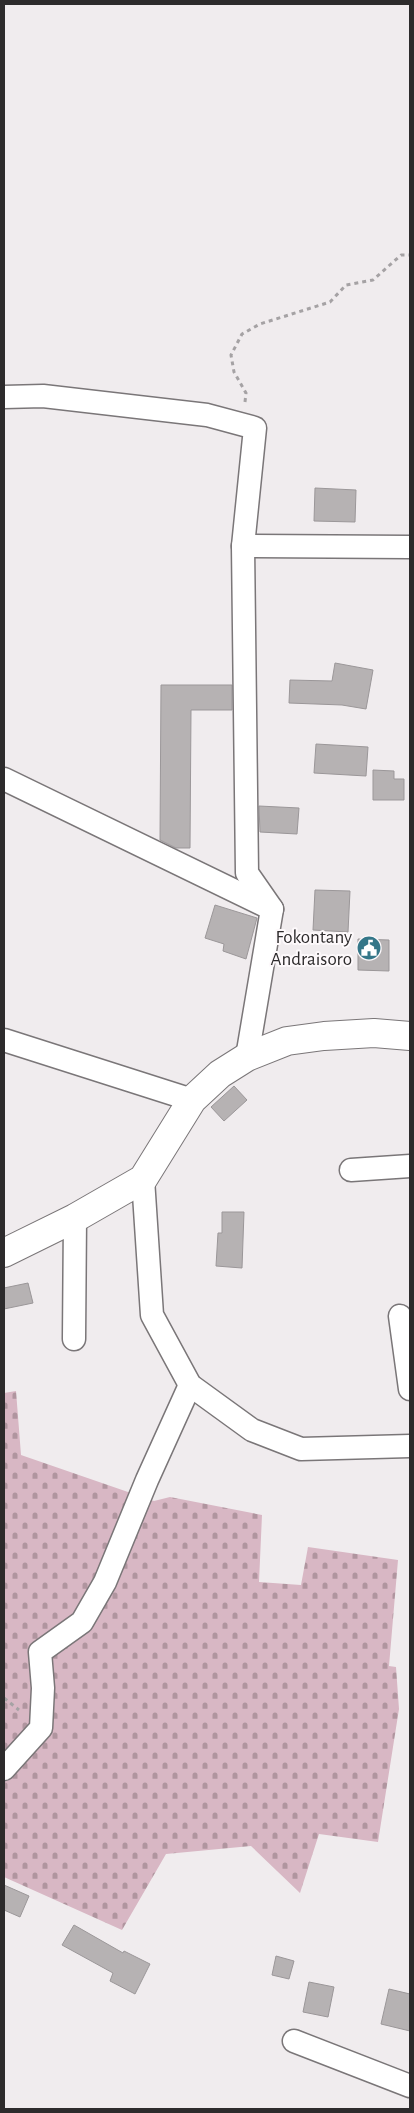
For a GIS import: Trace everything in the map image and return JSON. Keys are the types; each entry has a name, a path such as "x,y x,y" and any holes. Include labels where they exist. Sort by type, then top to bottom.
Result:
{"street":[{"path":"4,397 44,396 207,415 255,428 243,546 248,873 272,909 247,1057"},
{"path":"243,546 410,547"},
{"path":"4,779 272,909"},
{"path":"4,1253 75,1218 143,1179 192,1100 220,1074 247,1057 287,1041 324,1036 374,1033 410,1036"},
{"path":"4,1040 192,1100"},
{"path":"351,1170 410,1166"},
{"path":"143,1179 152,1315 190,1385 252,1430 302,1449 410,1446"},
{"path":"74,1339 75,1218"},
{"path":"400,1316 410,1389"},
{"path":"4,1769 40,1728 43,1688 40,1652 82,1622 105,1582 146,1480 190,1385"},
{"path":"294,2042 410,2086"}],"path":[{"path":"243,425 246,393 234,372 231,355 242,334 260,324 330,302 346,284 373,280 401,255 410,255"}],"green space":[{"path":"16,1391 21,1455 154,1501 170,1497 262,1515 259,1582 301,1585 308,1547 398,1560 389,1666 396,1667 399,1709 378,1842 319,1834 300,1893 251,1846 166,1854 122,1930 4,1877 4,1393"}],"building":[{"path":"315,488 356,490 355,522 314,521"},
{"path":"335,663 373,670 366,709 342,705 289,703 290,680 332,681"},
{"path":"161,685 232,685 232,710 191,710 190,848 176,848 160,840"},
{"path":"316,744 368,747 366,776 314,773"},
{"path":"373,770 394,771 394,779 404,779 404,800 373,800"},
{"path":"259,806 299,808 297,834 260,832"},
{"path":"315,890 350,891 348,932 313,930"},
{"path":"215,905 257,918 246,959 223,951 224,944 205,938"},
{"path":"358,939 389,940 389,971 358,970"},
{"path":"234,1086 247,1100 224,1121 211,1107"},
{"path":"222,1212 244,1212 242,1268 216,1266 218,1233 222,1233"},
{"path":"28,1283 33,1303 4,1309 4,1288"},
{"path":"4,1885 29,1896 20,1917 4,1910"},
{"path":"74,1925 123,1953 124,1951 150,1964 135,1994 110,1981 113,1973 62,1945"},
{"path":"276,1956 294,1961 289,1979 272,1975"},
{"path":"309,1982 334,1987 328,2017 303,2012"},
{"path":"389,1989 410,1994 410,2031 381,2024"}],"place":[{"name":"Fokontany Andraisoro","path":"369,948"}]}
